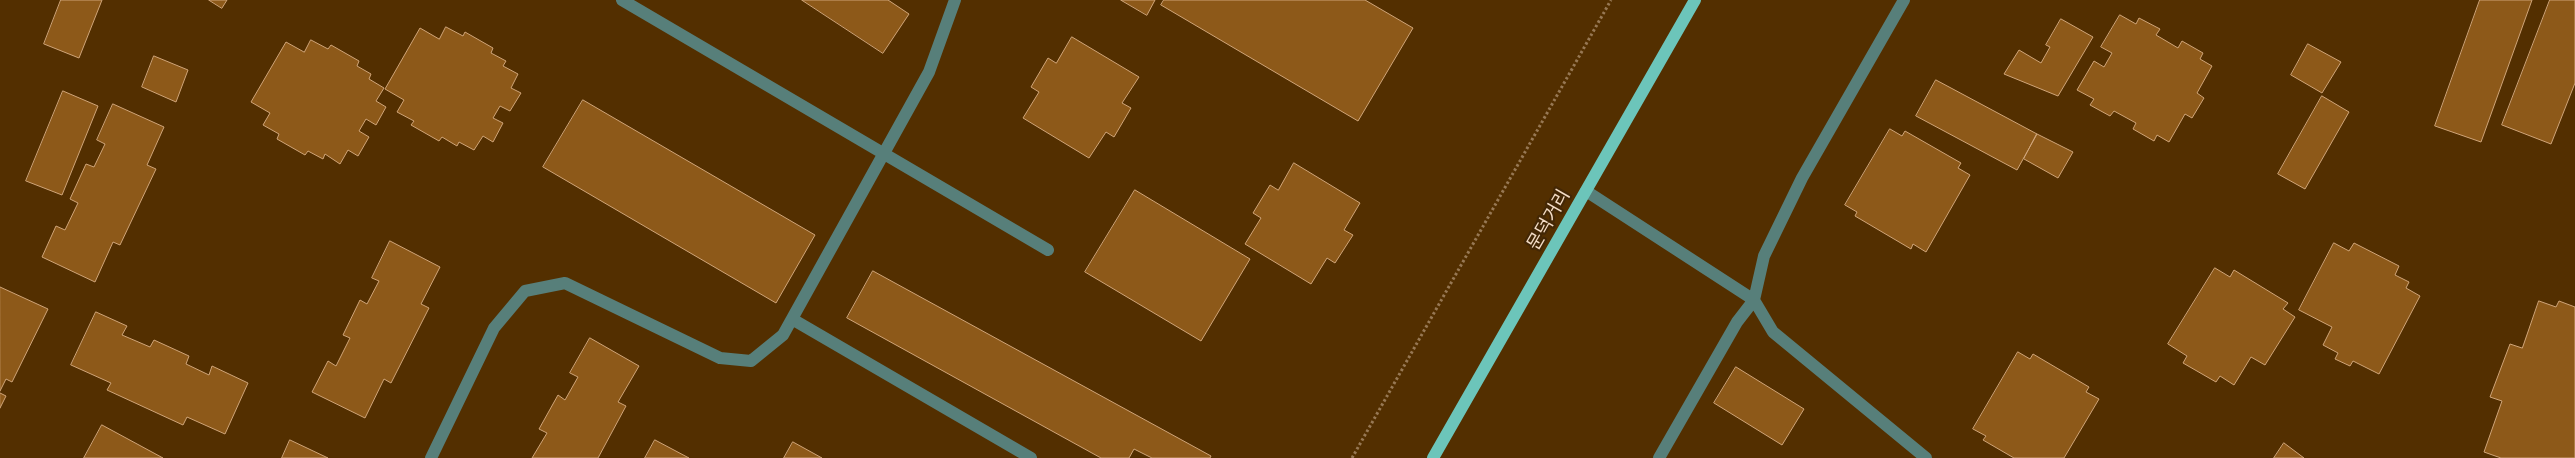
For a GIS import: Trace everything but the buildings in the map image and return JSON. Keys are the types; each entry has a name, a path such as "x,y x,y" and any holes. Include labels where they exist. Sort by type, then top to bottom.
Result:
{"main road":[{"name":"문덕거리","path":"1433,458 1695,0"}],"street":[{"path":"622,0 1048,250"},
{"path":"431,458 494,328 525,291 565,283 720,358 751,361 783,335 929,72 954,0"},
{"path":"1659,458 1737,322 1754,300 1764,256 1802,178 1904,0"},
{"path":"1586,191 1754,300 1773,332 1926,458"},
{"path":"792,318 1031,458"}],"path":[{"path":"1352,458 1611,0"}]}
